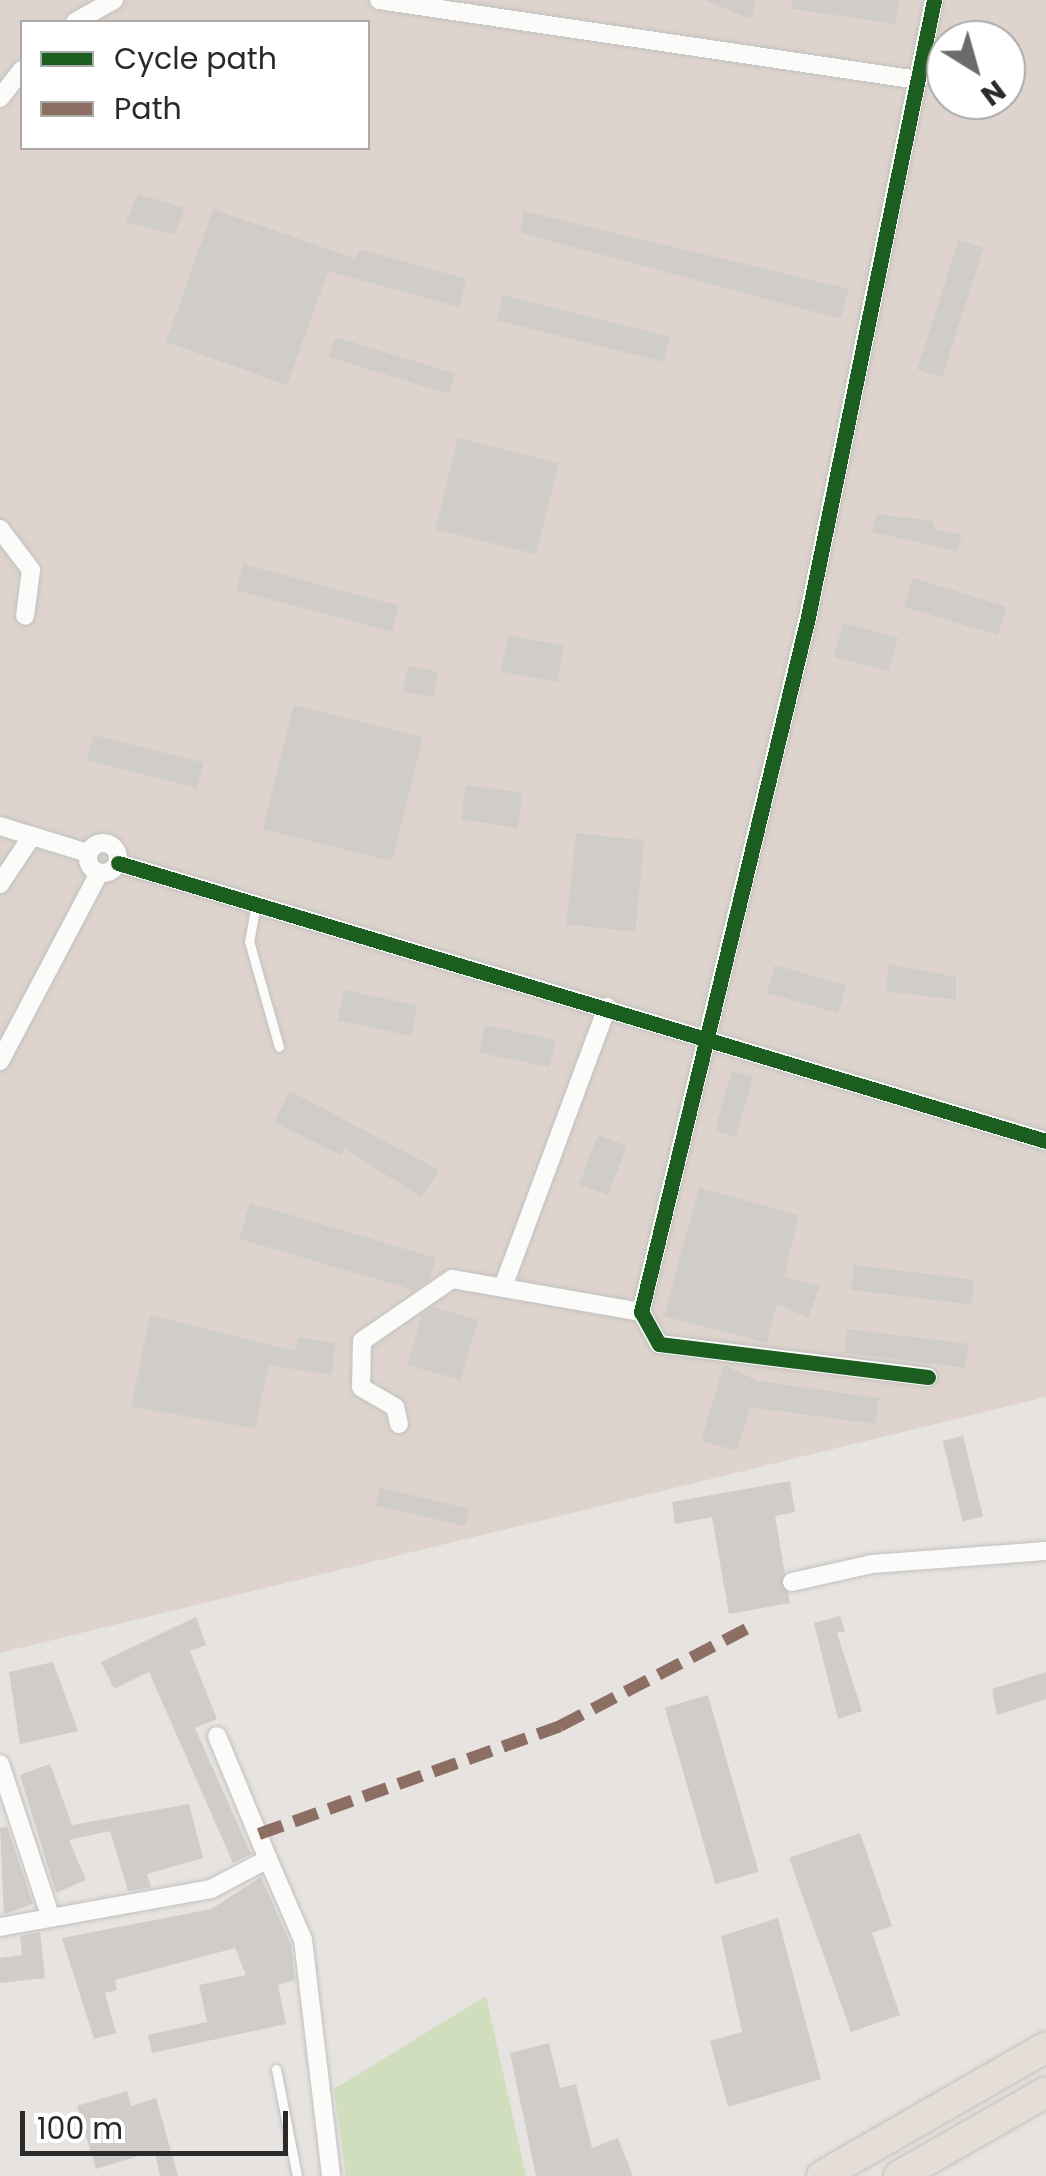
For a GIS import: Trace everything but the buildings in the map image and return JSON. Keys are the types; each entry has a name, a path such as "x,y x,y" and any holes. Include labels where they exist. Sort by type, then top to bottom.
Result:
{"main road":[{"path":"822,2176 1046,2047"},
{"path":"899,2176 1046,2092"}],"street":[{"path":"78,20 114,0"},
{"path":"380,0 918,80"},
{"path":"928,1377 659,1344 640,1312 808,616 934,0"},
{"path":"0,98 20,73"},
{"path":"0,529 31,570 25,616"},
{"path":"0,826 88,853 108,843 118,862 1046,1141"},
{"path":"0,884 32,836"},
{"path":"88,853 98,873"},
{"path":"0,1061 98,873 118,862"},
{"path":"502,1287 607,1008"},
{"path":"398,1424 395,1406 361,1388 362,1341 452,1279 640,1312"},
{"path":"792,1582 872,1564 1046,1551"},
{"path":"217,1736 303,1940 332,2176"},
{"path":"0,1764 51,1918"},
{"path":"0,1927 212,1889 268,1859"}],"lane":[{"path":"256,904 249,941 279,1047"},
{"path":"276,2070 297,2176"}],"shaded area":[{"path":"0,0 1046,0 1046,1397 0,1653"}],"green space":[{"path":"486,1996 526,2176 346,2176 334,2089"}],"marked path":[{"path":"259,1834 560,1726 746,1629"}],"cycle path":[{"path":"928,1377 659,1344 641,1312 808,617 934,0"},
{"path":"118,863 1046,1141"}]}
